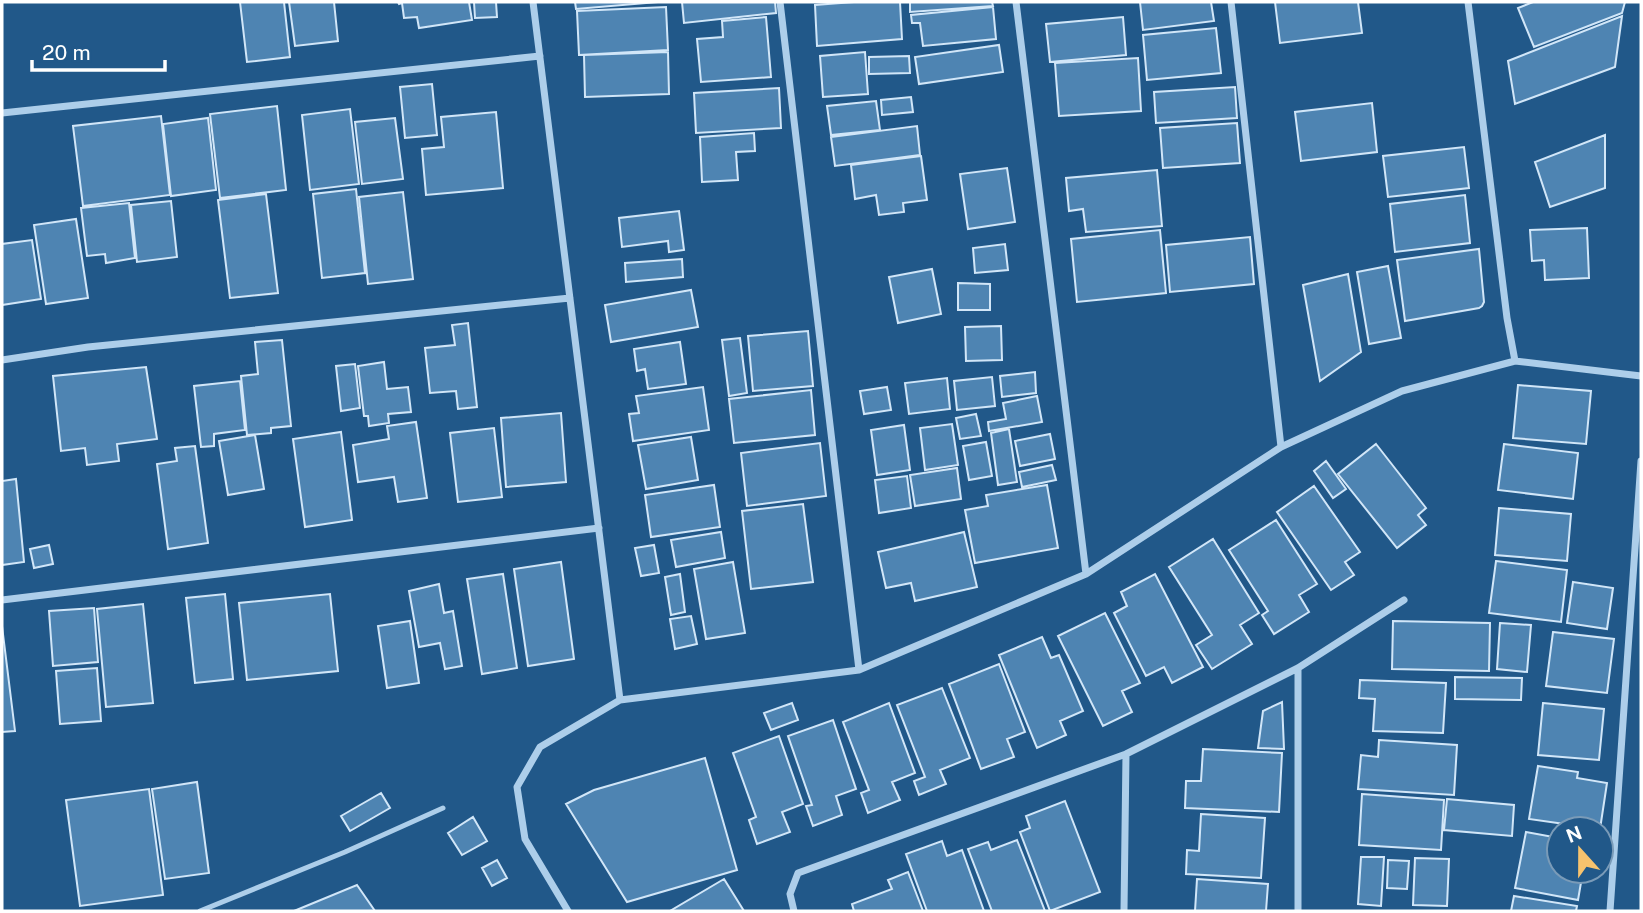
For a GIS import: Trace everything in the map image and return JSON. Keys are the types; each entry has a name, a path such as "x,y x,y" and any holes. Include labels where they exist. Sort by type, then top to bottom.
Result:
{"street":[{"path":"533,2 620,700"},
{"path":"780,2 859,670"},
{"path":"1016,2 1086,574"},
{"path":"1231,2 1281,447"},
{"path":"1468,2 1507,318 1515,361"},
{"path":"2,113 540,57"},
{"path":"2,360 88,347 570,299"},
{"path":"568,911 525,839 517,788 540,747 620,700 859,670 1086,574 1281,447 1402,391 1515,361 1641,376"},
{"path":"1610,911 1641,461"},
{"path":"2,600 599,528"},
{"path":"794,911 790,894 798,873 1126,754 1298,668 1404,600"},
{"path":"1298,668 1298,911"},
{"path":"1124,911 1126,754"}],"lane":[{"path":"200,911 345,852 443,807"}],"building":[{"path":"240,2 284,2 290,57 247,62"},
{"path":"289,2 334,2 338,41 295,46"},
{"path":"398,2 469,2 472,20 419,28 417,17 404,18 402,3"},
{"path":"474,2 496,2 497,17 475,18"},
{"path":"575,2 658,2 576,9"},
{"path":"682,2 775,2 776,13 684,23"},
{"path":"900,2 902,39 817,46 815,5"},
{"path":"910,2 992,2 993,6 910,12"},
{"path":"1140,2 1211,2 1214,21 1143,30"},
{"path":"1275,2 1358,2 1362,33 1280,43"},
{"path":"1533,2 1625,2 1622,13 1534,47 1518,8"},
{"path":"666,7 668,50 579,55 577,11"},
{"path":"993,7 996,39 923,46 920,23 912,23 911,15"},
{"path":"1622,16 1615,67 1515,104 1508,61"},
{"path":"766,17 771,77 701,82 697,39 723,37 722,21"},
{"path":"1123,17 1126,55 1050,62 1046,24"},
{"path":"1216,28 1221,73 1147,80 1143,35"},
{"path":"999,45 1003,72 919,84 915,57"},
{"path":"668,52 669,94 585,97 584,55"},
{"path":"865,52 868,94 823,97 820,56"},
{"path":"909,56 910,73 869,74 869,57"},
{"path":"1138,58 1141,111 1059,116 1055,63"},
{"path":"432,84 437,135 405,138 400,87"},
{"path":"1235,87 1237,118 1156,123 1154,92"},
{"path":"779,88 781,128 696,133 694,93"},
{"path":"911,97 913,112 882,115 881,100"},
{"path":"876,101 880,130 831,135 827,106"},
{"path":"1372,103 1377,152 1301,161 1295,112"},
{"path":"277,106 286,190 220,198 210,114"},
{"path":"350,109 359,184 310,190 302,115"},
{"path":"496,112 503,188 426,195 422,149 444,147 441,117"},
{"path":"161,116 170,195 83,206 73,126"},
{"path":"208,118 216,190 171,196 163,124"},
{"path":"395,118 403,179 362,184 355,122"},
{"path":"1237,123 1240,163 1163,168 1160,128"},
{"path":"917,126 920,155 835,166 831,137"},
{"path":"754,133 755,151 736,152 738,180 702,182 700,137"},
{"path":"1605,135 1605,188 1550,207 1535,162"},
{"path":"1464,147 1469,188 1388,197 1383,156"},
{"path":"921,156 927,200 903,203 904,212 879,215 876,195 855,199 851,165"},
{"path":"1007,168 1015,222 968,229 960,174"},
{"path":"1157,170 1162,226 1086,232 1083,209 1069,211 1066,178"},
{"path":"356,189 365,273 322,278 313,194"},
{"path":"403,192 413,279 368,284 359,197"},
{"path":"266,194 278,293 230,298 218,200"},
{"path":"1465,195 1470,243 1395,252 1390,204"},
{"path":"171,201 177,257 137,262 131,205"},
{"path":"129,203 135,258 106,263 105,254 87,256 81,208"},
{"path":"679,211 684,250 669,252 668,241 622,247 619,218"},
{"path":"76,219 88,298 46,304 34,225"},
{"path":"1587,228 1589,278 1545,280 1544,260 1532,261 1530,230"},
{"path":"1160,230 1166,293 1077,302 1071,239"},
{"path":"1250,237 1254,284 1170,292 1166,245"},
{"path":"32,240 41,299 2,305 2,244"},
{"path":"1005,244 1008,270 975,273 973,248"},
{"path":"1479,249 1484,302 1482,306 1405,321 1397,260"},
{"path":"682,259 683,277 626,282 625,263"},
{"path":"1388,266 1401,338 1369,344 1357,272"},
{"path":"932,269 941,314 898,323 889,277"},
{"path":"1348,274 1361,352 1320,381 1303,285"},
{"path":"958,283 990,284 990,310 958,310"},
{"path":"691,290 698,327 611,342 605,305"},
{"path":"468,323 477,407 458,409 456,391 430,393 425,348 455,345 452,325"},
{"path":"1001,326 1002,360 966,361 965,327"},
{"path":"808,331 813,386 753,391 748,336"},
{"path":"740,338 747,393 729,396 722,340"},
{"path":"282,340 291,426 271,428 271,433 247,435 241,376 258,374 255,342"},
{"path":"680,342 686,384 648,389 645,369 637,371 634,349"},
{"path":"384,362 387,389 408,387 411,412 388,414 389,423 369,426 368,416 364,416 358,366"},
{"path":"355,364 360,408 341,411 336,366"},
{"path":"146,367 157,439 117,444 119,461 87,465 85,448 61,451 53,376"},
{"path":"1035,372 1036,393 1002,397 1000,376"},
{"path":"992,377 995,406 957,410 954,381"},
{"path":"947,378 950,409 909,414 905,383"},
{"path":"240,381 245,430 214,434 214,446 201,447 194,386"},
{"path":"1518,385 1591,391 1586,444 1513,438"},
{"path":"703,387 709,430 633,441 629,414 639,413 636,396"},
{"path":"887,387 891,410 864,414 860,391"},
{"path":"811,390 815,435 734,443 729,399"},
{"path":"1037,396 1042,422 989,431 988,422 1006,419 1003,403"},
{"path":"561,413 566,482 506,487 501,418"},
{"path":"976,414 981,436 960,439 956,418"},
{"path":"416,422 427,498 398,502 394,477 358,482 353,445 389,439 387,426"},
{"path":"952,424 958,465 925,470 920,428"},
{"path":"904,425 910,470 877,475 871,430"},
{"path":"494,428 502,497 458,502 450,433"},
{"path":"1009,429 1017,482 998,485 991,433"},
{"path":"341,432 352,520 305,527 293,439"},
{"path":"1050,434 1055,459 1020,466 1015,441"},
{"path":"255,435 264,489 228,495 219,441"},
{"path":"691,437 698,480 646,489 638,445"},
{"path":"986,442 992,476 969,480 963,446"},
{"path":"820,443 826,496 747,506 741,453"},
{"path":"1376,444 1426,508 1418,515 1426,525 1397,548 1338,474"},
{"path":"1504,444 1578,453 1573,499 1498,490"},
{"path":"195,446 208,543 168,549 157,464 177,461 175,448"},
{"path":"1326,461 1346,489 1333,498 1314,471"},
{"path":"1052,465 1056,480 1022,487 1019,472"},
{"path":"957,468 961,499 915,506 910,475"},
{"path":"907,476 911,508 879,513 875,480"},
{"path":"16,479 24,562 2,565 2,481"},
{"path":"714,485 720,527 651,537 645,495"},
{"path":"1047,485 1058,548 975,563 965,510 988,506 986,495"},
{"path":"1314,486 1360,552 1345,562 1354,575 1331,590 1277,512"},
{"path":"803,504 813,582 751,589 742,511"},
{"path":"1499,508 1571,514 1567,561 1495,555"},
{"path":"1276,520 1317,584 1299,595 1309,612 1274,634 1262,615 1268,611 1229,550"},
{"path":"721,532 725,558 676,567 671,540"},
{"path":"964,532 977,587 915,601 911,583 886,588 878,552"},
{"path":"1213,539 1259,613 1240,625 1252,644 1212,669 1196,645 1212,635 1169,567"},
{"path":"49,545 53,564 34,568 30,549"},
{"path":"654,545 659,573 641,576 635,548"},
{"path":"1496,561 1567,570 1561,622 1489,613"},
{"path":"561,562 574,659 528,666 514,569"},
{"path":"733,562 745,633 706,639 694,569"},
{"path":"503,574 517,668 482,674 467,579"},
{"path":"680,574 685,612 671,615 665,577"},
{"path":"1155,574 1203,667 1172,683 1164,667 1146,676 1114,613 1127,606 1121,592"},
{"path":"1573,582 1613,588 1607,629 1567,623"},
{"path":"439,584 444,613 453,611 462,666 445,669 440,643 419,647 409,591"},
{"path":"225,594 233,679 195,683 186,598"},
{"path":"330,594 338,671 247,680 239,603"},
{"path":"143,604 153,703 106,707 97,609"},
{"path":"94,608 98,662 53,666 49,611"},
{"path":"1105,613 1140,683 1122,691 1132,712 1103,726 1058,636"},
{"path":"691,616 697,644 675,649 670,619"},
{"path":"410,621 419,683 387,688 378,626"},
{"path":"1393,621 1490,623 1489,671 1392,669"},
{"path":"1500,623 1531,625 1527,672 1497,669"},
{"path":"2,626 15,731 2,732"},
{"path":"1553,632 1614,639 1607,693 1546,686"},
{"path":"1042,637 1051,658 1059,655 1083,711 1060,721 1066,735 1037,748 999,655"},
{"path":"999,664 1025,732 1007,739 1014,757 981,769 949,684"},
{"path":"97,668 101,721 60,724 56,671"},
{"path":"1455,677 1522,678 1521,700 1455,699"},
{"path":"1360,680 1446,683 1443,733 1373,731 1375,699 1359,698"},
{"path":"942,688 970,758 940,770 946,784 919,795 914,781 925,777 897,705"},
{"path":"1282,702 1284,749 1258,748 1263,711"},
{"path":"792,703 798,720 771,730 764,713"},
{"path":"889,703 915,773 892,782 900,800 868,813 861,793 869,790 843,722"},
{"path":"1543,703 1604,709 1599,760 1538,755"},
{"path":"833,720 856,789 836,796 842,815 813,826 806,806 812,805 788,736"},
{"path":"779,736 803,804 782,812 790,832 757,844 749,820 756,817 733,753"},
{"path":"1379,740 1457,745 1454,795 1358,789 1361,755 1378,757"},
{"path":"1203,749 1282,753 1279,812 1185,808 1186,781 1201,781"},
{"path":"705,758 737,870 627,902 566,804 594,790"},
{"path":"1538,766 1578,772 1577,778 1607,783 1602,815 1545,815 1545,821 1529,819"},
{"path":"197,782 209,873 165,879 152,789"},
{"path":"149,789 163,895 80,906 66,800"},
{"path":"381,793 390,808 350,831 341,816"},
{"path":"1362,794 1444,800 1441,850 1359,845"},
{"path":"1447,799 1514,805 1512,836 1444,830"},
{"path":"1065,801 1100,892 1050,911 1020,832 1030,828 1026,816"},
{"path":"1201,814 1265,818 1261,878 1186,874 1187,850 1199,851"},
{"path":"473,817 487,841 462,855 448,833"},
{"path":"1526,832 1545,835 1545,885 1581,885 1578,900 1515,888"},
{"path":"1017,840 1045,911 992,911 968,849 988,842 991,850"},
{"path":"942,841 947,856 962,850 984,911 927,911 906,854"},
{"path":"1361,857 1384,857 1381,906 1358,904"},
{"path":"1415,858 1449,859 1447,906 1413,905"},
{"path":"497,860 507,878 492,886 482,868"},
{"path":"1388,860 1409,861 1407,889 1387,888"},
{"path":"908,872 923,911 854,911 852,904 892,889 888,880"},
{"path":"724,879 744,911 670,911"},
{"path":"1197,879 1268,884 1266,911 1195,911"},
{"path":"357,885 375,911 294,911"},
{"path":"1514,896 1577,906 1576,911 1511,911"}]}
